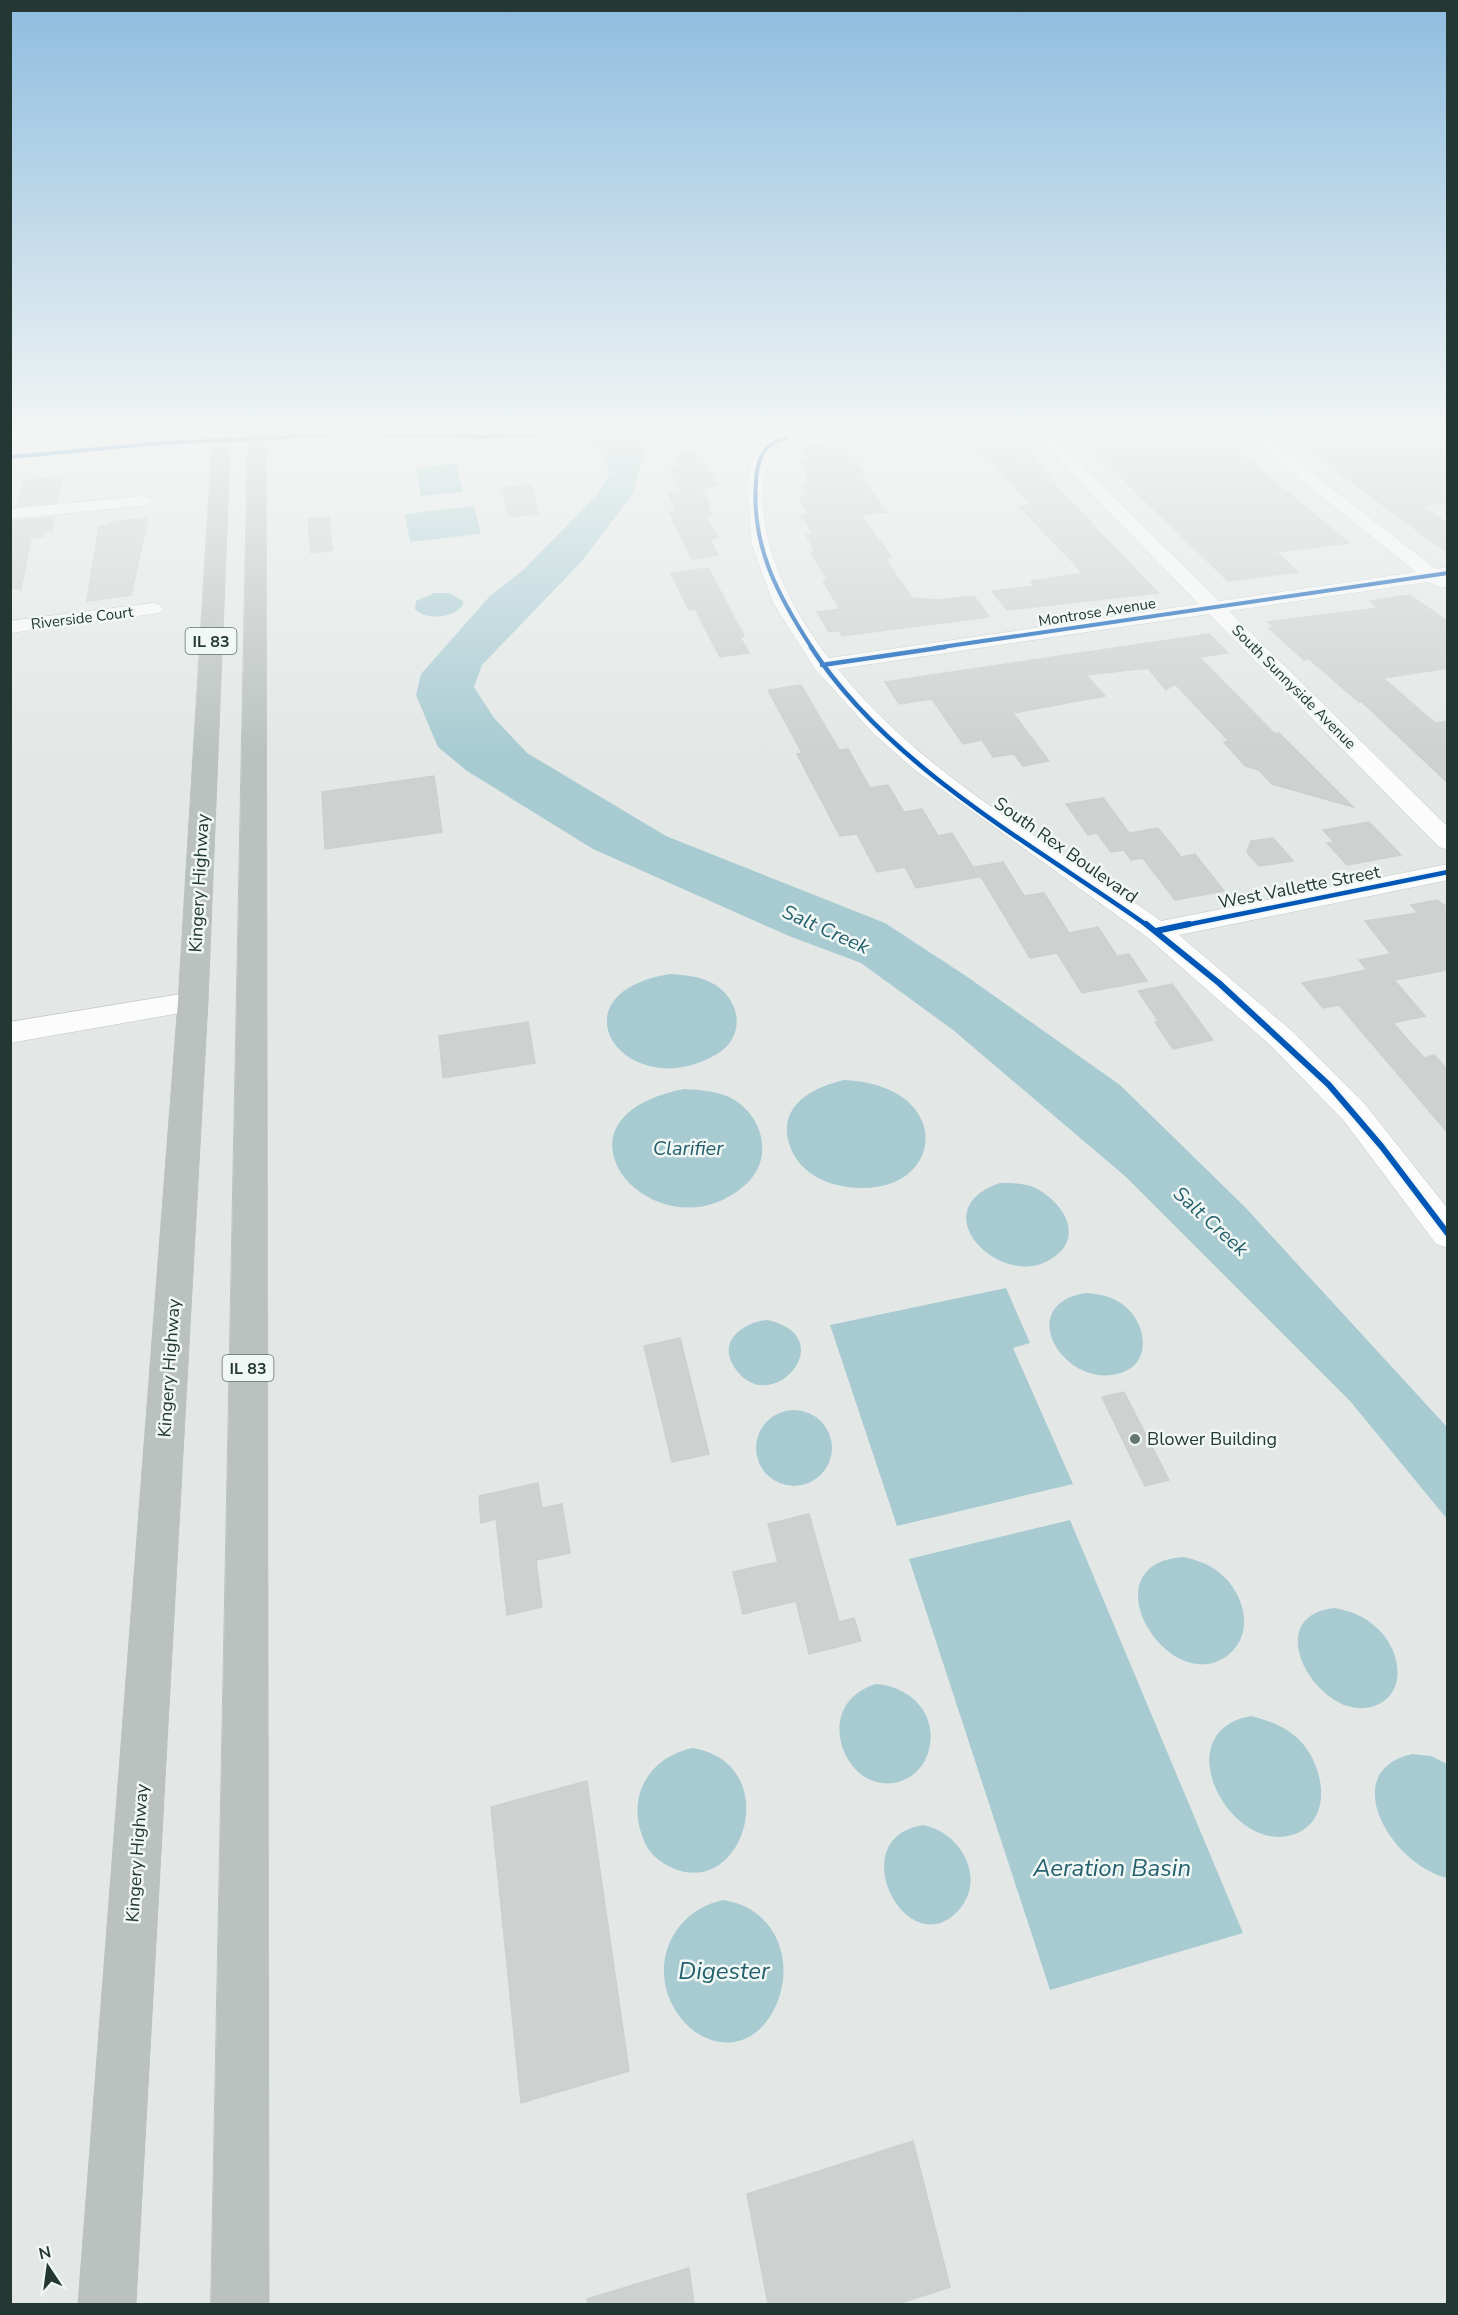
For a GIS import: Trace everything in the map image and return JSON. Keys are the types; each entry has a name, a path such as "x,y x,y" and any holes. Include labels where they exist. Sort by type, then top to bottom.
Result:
{"highway":[{"name":"Kingery Highway","path":"107,2304 193,1002 217,539"},
{"name":"IL 83","path":"240,2304 256,539"}],"street":[{"name":"South Rex Boulevard","path":"761,539 763,554 780,597 822,665 886,734 938,779 1156,931 1222,986 1340,1096 1448,1234"},
{"name":"South Sunnyside Avenue","path":"1146,539 1448,842"},
{"path":"1390,539 1442,579"},
{"name":"Montrose Avenue","path":"822,665 1214,607 1442,579"},
{"name":"Riverside Court","path":"10,627 153,609"},
{"name":"West Vallette Street","path":"1156,931 1448,872"},
{"path":"10,1033 193,1002"}],"water":[{"path":"409,539 436,539 410,542"},
{"name":"Salt Creek","path":"554,539 599,539 581,562 482,665 474,687 494,718 527,753 666,836 885,923 966,976 1120,1085 1245,1207 1447,1427 1447,1519 1350,1401 1126,1177 953,1030 861,963 789,936 593,849 467,771 438,747 416,695 421,674 490,596 522,571"},
{"path":"434,593 449,593 463,601 463,605 453,613 440,616 426,615 415,609 416,601"},
{"path":"670,974 701,978 720,988 734,1006 736,1027 727,1046 717,1054 684,1067 654,1067 630,1058 613,1042 607,1022 613,1003 633,985"},
{"path":"844,1080 882,1087 908,1101 922,1121 925,1142 919,1162 902,1178 876,1187 842,1186 815,1176 803,1167 794,1155 788,1140 787,1126 796,1104 817,1089"},
{"name":"Clarifier","path":"684,1089 703,1090 733,1099 752,1117 762,1140 759,1165 753,1176 744,1186 710,1205 676,1207 646,1196 624,1177 613,1153 617,1127 639,1105"},
{"path":"1000,1183 1031,1186 1057,1205 1064,1214 1069,1234 1066,1244 1059,1253 1039,1265 1017,1266 996,1259 979,1246 969,1230 967,1212 976,1196"},
{"path":"1006,1288 1030,1343 1013,1348 1073,1484 897,1526 830,1325"},
{"path":"1086,1293 1114,1299 1124,1305 1134,1317 1142,1335 1143,1344 1137,1361 1131,1368 1121,1373 1100,1375 1081,1370 1065,1358 1054,1344 1050,1328 1052,1313 1064,1300"},
{"path":"767,1320 790,1329 800,1342 800,1357 792,1371 780,1381 764,1385 747,1381 733,1365 729,1356 729,1348 736,1334 750,1324"},
{"path":"794,1410 809,1413 821,1421 829,1433 832,1448 829,1463 821,1475 809,1483 794,1486 779,1483 767,1475 759,1463 756,1448 759,1433 767,1421 779,1413"},
{"name":"Aeration Basin","path":"1070,1520 1243,1933 1050,1990 909,1559"},
{"path":"1184,1557 1209,1566 1226,1579 1240,1600 1243,1612 1242,1636 1236,1647 1227,1656 1204,1664 1181,1660 1161,1645 1146,1625 1139,1602 1141,1581 1155,1565"},
{"path":"1334,1608 1364,1618 1379,1630 1393,1650 1398,1673 1396,1684 1391,1694 1383,1702 1371,1707 1351,1707 1332,1699 1316,1684 1304,1666 1298,1647 1300,1629 1311,1615"},
{"path":"876,1684 888,1686 910,1696 925,1713 931,1736 928,1753 919,1769 908,1778 887,1783 869,1779 854,1767 844,1750 839,1731 843,1712 854,1696"},
{"path":"1251,1716 1286,1729 1303,1744 1316,1766 1320,1780 1320,1806 1307,1827 1295,1834 1271,1836 1249,1828 1230,1811 1216,1790 1210,1767 1212,1745 1225,1727"},
{"path":"692,1748 721,1758 738,1777 746,1800 745,1824 736,1847 721,1864 700,1872 675,1869 656,1857 647,1847 640,1831 638,1815 638,1799 651,1773 661,1762"},
{"path":"1412,1754 1431,1756 1447,1764 1447,1878 1426,1870 1407,1856 1391,1838 1380,1818 1375,1797 1378,1779 1389,1764"},
{"path":"923,1825 937,1829 959,1847 970,1872 970,1886 966,1899 957,1912 938,1924 919,1922 902,1911 890,1893 884,1872 887,1851 899,1835"},
{"name":"Digester","path":"723,1900 742,1905 758,1915 770,1928 783,1960 783,1978 779,1997 771,2015 760,2029 747,2038 734,2042 720,2042 706,2038 682,2020 666,1989 664,1972 671,1940 680,1926 692,1914"}],"building":[{"path":"10,539 31,539 21,589 10,588"},
{"path":"97,539 143,539 131,595 87,601"},
{"path":"310,539 331,539 332,550 311,553"},
{"path":"682,539 713,539 710,540 718,555 692,559"},
{"path":"808,539 878,539 892,558 885,559 912,598 939,600 974,596 989,617 842,636 839,631 829,632 817,612 840,609 823,581 828,581 811,552 816,552"},
{"path":"1051,539 1106,539 1158,593 1007,610 992,591 1034,586 1031,581 1083,573"},
{"path":"1185,539 1344,539 1349,543 1276,552 1298,572 1228,581"},
{"path":"1429,539 1448,539 1448,553"},
{"path":"708,568 744,636 740,637 749,653 720,657 695,609 689,610 671,573"},
{"path":"1410,595 1448,622 1448,668 1383,678 1435,723 1448,721 1448,783 1362,702 1359,702 1309,659 1304,660 1269,628 1274,628 1268,622 1378,608 1370,601"},
{"path":"1209,634 1228,653 1199,657 1275,734 1279,733 1353,807 1272,784 1259,770 1245,766 1224,742 1229,741 1177,686 1173,685 1166,690 1148,668 1086,675 1105,696 1013,713 1049,761 1023,766 1014,754 993,757 982,740 963,744 932,699 899,704 885,682"},
{"path":"801,685 839,750 848,749 870,788 888,785 904,812 922,809 938,836 952,833 979,877 916,888 905,867 877,872 857,834 840,836 797,754 802,753 768,690"},
{"path":"434,776 442,832 325,849 322,792"},
{"path":"1103,798 1129,833 1158,828 1181,857 1195,854 1224,891 1175,900 1143,858 1131,860 1124,850 1111,852 1097,833 1088,835 1066,804"},
{"path":"1369,822 1401,855 1347,865 1327,843 1334,842 1323,830"},
{"path":"1273,838 1293,861 1259,866 1247,852 1251,841"},
{"path":"1003,862 1024,896 1044,893 1069,933 1098,927 1117,956 1129,954 1147,981 1082,993 1057,953 1030,958 975,867"},
{"path":"1437,900 1448,908 1448,970 1394,980 1425,1016 1393,1023 1424,1058 1434,1055 1448,1070 1448,1133 1339,1005 1323,1008 1302,983 1367,970 1359,960 1391,954 1365,921 1418,913 1411,905"},
{"path":"1172,984 1213,1040 1173,1049 1155,1022 1159,1022 1138,991"},
{"path":"528,1022 535,1063 443,1078 439,1036"},
{"path":"680,1338 709,1454 672,1462 644,1346"},
{"name":"Blower Building","path":"1124,1392 1169,1480 1145,1486 1102,1397"},
{"path":"538,1483 542,1508 562,1504 570,1553 536,1560 542,1607 507,1615 496,1519 481,1523 479,1496"},
{"path":"809,1514 839,1622 854,1618 861,1641 809,1654 796,1601 743,1614 733,1572 778,1562 768,1524"},
{"path":"587,1781 629,2071 521,2103 491,1807"},
{"path":"913,2141 950,2287 898,2304 768,2304 747,2194"},
{"path":"689,2268 694,2304 588,2304 587,2299"}],"cycle path":[{"path":"759,539 773,583 787,610 821,662 860,709 904,751 952,789 1165,938 1292,1048 1355,1114 1448,1234"},
{"path":"822,665 1448,573"},
{"path":"1156,931 1448,872"}],"place":[{"name":"Blower Building","path":"1135,1439"}]}
